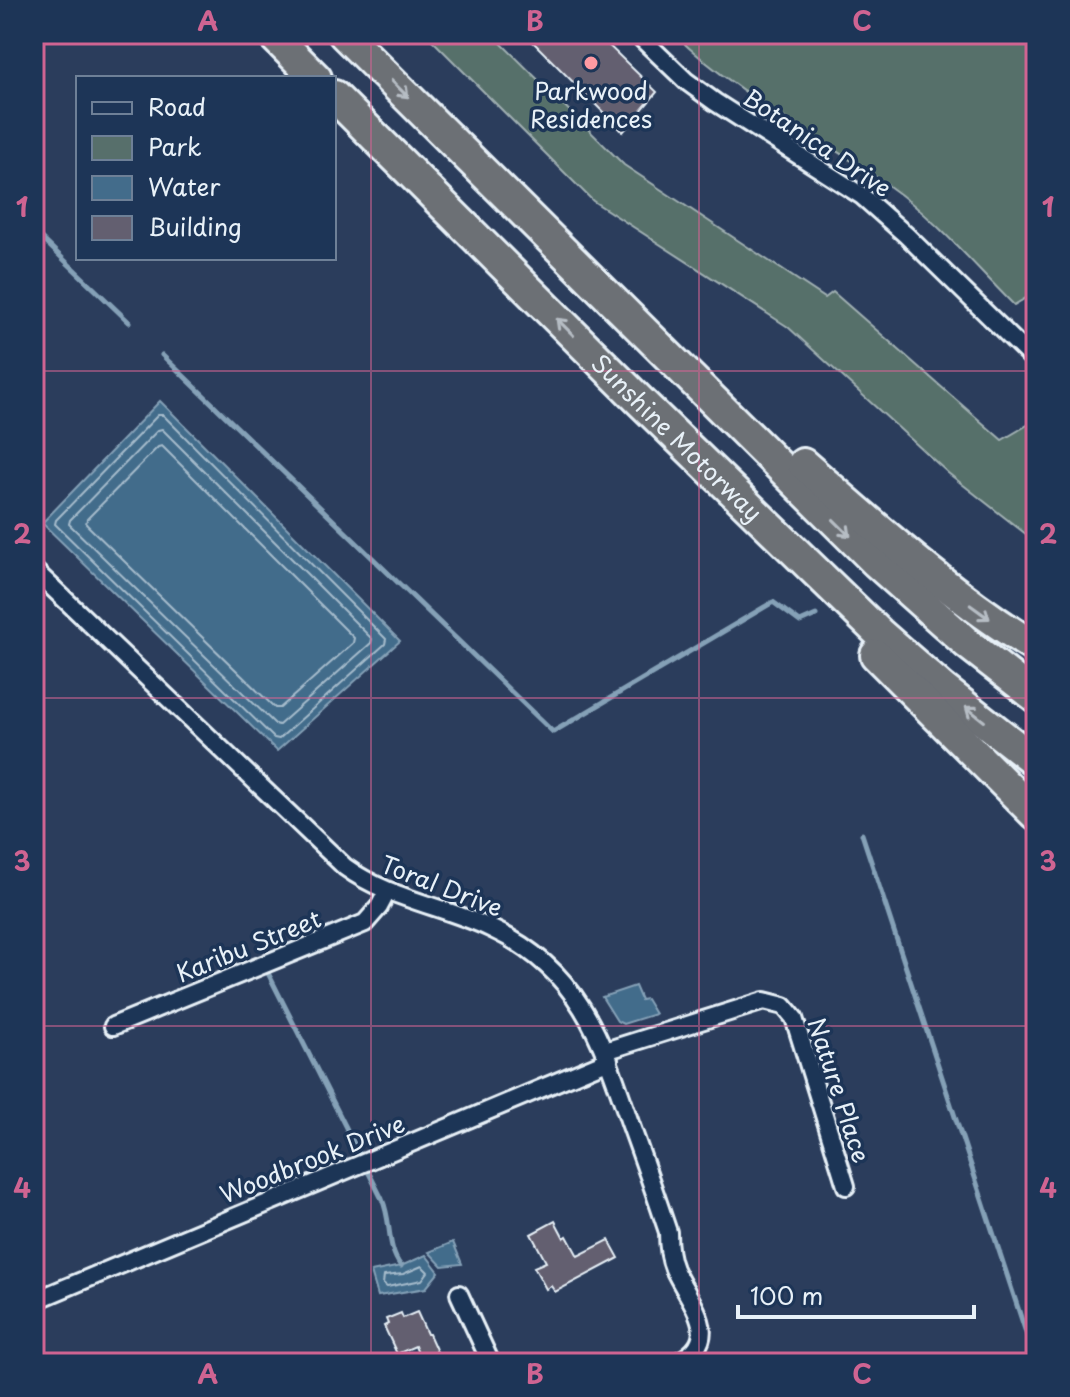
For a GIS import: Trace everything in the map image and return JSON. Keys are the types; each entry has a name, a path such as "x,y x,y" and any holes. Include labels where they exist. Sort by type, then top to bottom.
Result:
{"highway":[{"path":"272,34 314,76"},
{"name":"Sunshine Motorway","path":"344,34 876,562 968,644 1036,697"},
{"name":"Sunshine Motorway","path":"336,98 641,402 879,633 943,689 1036,762"},
{"path":"588,276 938,580 989,619 1036,648"},
{"path":"641,402 834,612 1036,815"}],"street":[{"name":"Botanica Drive","path":"637,34 686,81 715,102 862,196 1036,362"},
{"name":"Toral Drive","path":"34,570 336,859 362,880 387,892 492,929 536,956 555,973 585,1010 607,1055 668,1232 673,1267 702,1326 699,1346 694,1353 675,1363"},
{"name":"Karibu Street","path":"113,1026 365,923 387,892"},
{"name":"Nature Place","path":"607,1055 764,1001 784,1006 794,1018 846,1186"},
{"name":"Woodbrook Drive","path":"34,1301 607,1055"},
{"path":"459,1294 491,1363"}],"green space":[{"path":"426,34 492,34 624,165 825,298 833,292 1002,440 1036,420 1036,542 948,473 788,327 593,201"},
{"path":"674,34 1017,34 1036,48 1036,292 1014,305 939,228 906,199 724,77"}],"water":[{"path":"160,401 400,641 277,751 42,523"},
{"path":"635,986 641,1000 646,999 655,1014 623,1024 617,1021 602,997"},
{"path":"453,1242 462,1264 442,1266 429,1252"},
{"path":"426,1255 439,1272 426,1288 378,1296 371,1272 401,1266"}],"building":[{"name":"Parkwood Residences","path":"525,34 597,34 657,92 623,132"},
{"path":"555,1221 578,1256 609,1240 619,1258 555,1292 551,1286 546,1289 534,1267 546,1262 531,1234"},
{"path":"417,1312 442,1363 422,1363 415,1346 397,1354 384,1326 388,1324 386,1319 401,1313 403,1318"}],"waterway":[{"path":"34,231 129,322"},
{"path":"162,355 553,732 773,602 800,622 816,615"},
{"path":"862,834 1036,1363"},
{"path":"265,967 382,1199 393,1251 401,1266"}],"place":[{"name":"Parkwood Residences","path":"591,63"}]}
